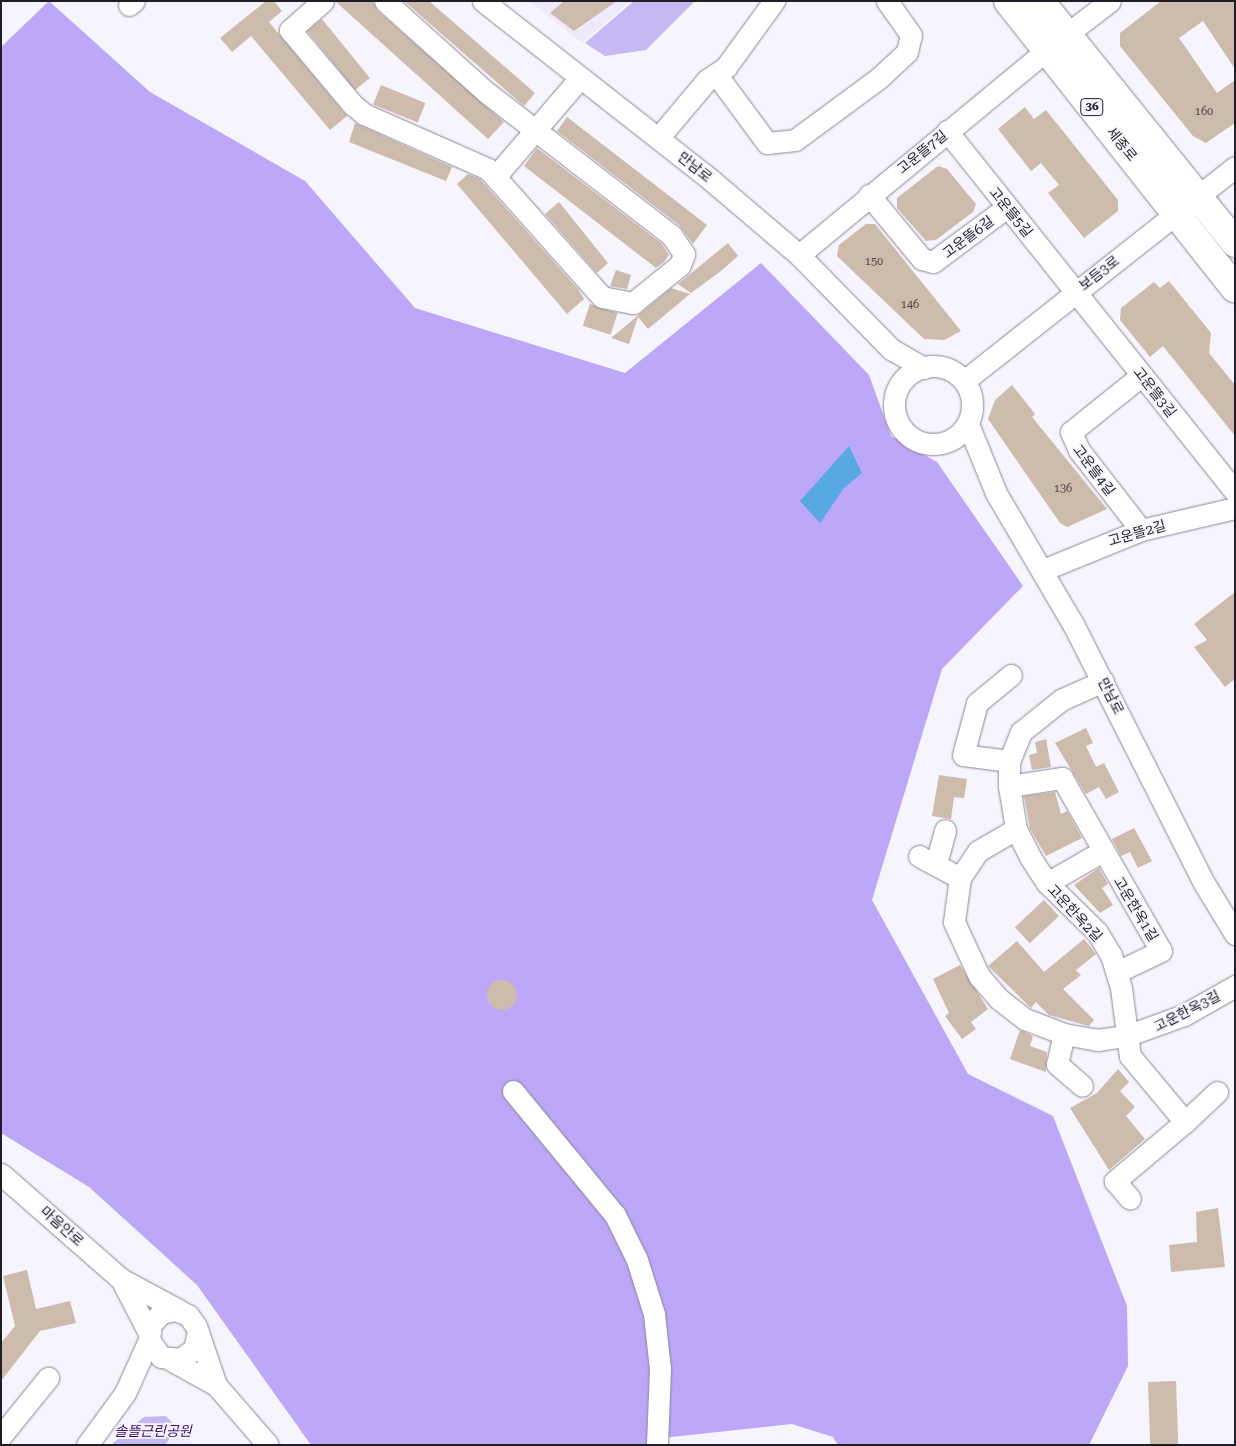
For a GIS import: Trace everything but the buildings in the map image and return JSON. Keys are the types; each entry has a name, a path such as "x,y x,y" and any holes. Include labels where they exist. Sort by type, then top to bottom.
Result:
{"main road":[{"name":"세종로","path":"1008,1 1057,42 1198,196 1235,243"},
{"name":"세종로","path":"1040,1 1057,42 1177,213 1235,288"}],"street":[{"path":"314,4 290,30 352,104 370,117 468,156 495,177 602,297 633,303 680,265 684,254 671,235 486,93 385,1"},
{"name":"만남로","path":"483,1 579,79 659,137 800,255 891,349 924,368"},
{"path":"659,137 716,74 726,67 774,1"},
{"path":"716,74 767,143 795,140 879,78 907,52 911,35 887,1"},
{"name":"고운뜰7길","path":"800,255 947,131 1110,1"},
{"path":"495,177 579,79"},
{"name":"고운뜰5길","path":"947,131 1076,291"},
{"name":"보듬3로","path":"964,381 1235,167"},
{"name":"고운뜰6길","path":"869,195 922,259 933,262 1007,207"},
{"name":"고운뜰3길","path":"1076,291 1235,492"},
{"path":"891,349 896,393 894,406 904,431 914,439 939,444 980,462"},
{"path":"896,393 902,382 924,368 946,368 964,381 972,402 968,424 961,433 939,444"},
{"name":"고운뜰4길","path":"1141,530 1079,450 1071,432 1142,375"},
{"name":"만남로","path":"968,424 980,462 1043,570 1103,681 1204,883 1235,934"},
{"name":"고운뜰2길","path":"1043,570 1141,530 1235,508"},
{"path":"1009,761 963,755 977,702 1011,675"},
{"name":"고운한옥2길","path":"1103,681 1037,714 1020,732 1009,761 1009,786 1016,829 1047,883 1097,932 1117,972 1130,1056 1145,1080 1185,1122"},
{"name":"고운한옥1길","path":"1009,786 1062,778 1101,852 1161,951 1117,972"},
{"name":"고운한옥3길","path":"1016,829 978,851 960,878 954,922 980,976 999,999 1025,1019 1064,1034 1097,1040 1126,1036 1184,1015 1235,986"},
{"path":"945,830 927,860 960,878"},
{"path":"1047,883 1101,852"},
{"path":"1064,1034 1057,1064 1082,1086"},
{"path":"513,1091 615,1215 638,1260 654,1314 660,1370 657,1445"},
{"path":"1130,1199 1115,1181 1185,1122 1217,1092"},
{"name":"마음안로","path":"3,1180 121,1279"},
{"path":"121,1279 182,1312 193,1320 216,1385"},
{"path":"121,1279 155,1353 216,1385 268,1445"},
{"path":"87,1445 125,1393 148,1336 161,1313 182,1312"},
{"path":"125,1393 169,1360 194,1349 198,1332"},
{"path":"1,1436 48,1378"}],"shaded area":[{"path":"49,1 150,92 305,181 415,308 625,373 761,263 869,375 891,436 937,462 1023,586 942,669 872,900 968,1074 1053,1116 1127,1306 1128,1366 1089,1445 838,1445 833,1437 792,1424 653,1439 651,1445 311,1445 197,1285 89,1187 1,1133 1,47"},
{"path":"529,1 630,1 582,43"},
{"path":"177,1428 196,1445 165,1445"}],"green space":[{"path":"634,1 695,1 646,50 605,56 585,43"},
{"name":"솔뜰근린공원","path":"166,1416 177,1428 165,1445 111,1445 144,1417"}],"water":[{"path":"849,446 862,473 844,488 820,523 800,501"}]}
